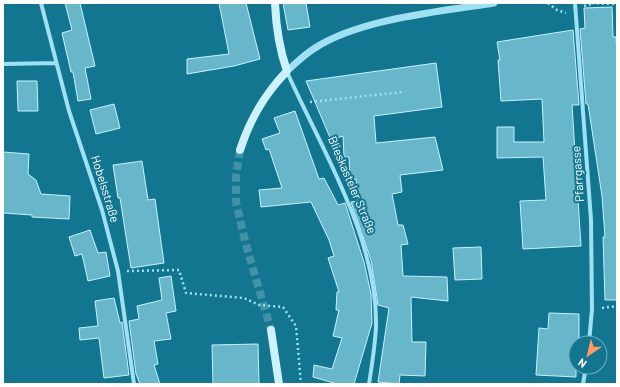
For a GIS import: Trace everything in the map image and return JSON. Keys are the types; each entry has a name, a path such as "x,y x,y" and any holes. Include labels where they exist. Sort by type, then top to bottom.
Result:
{"main road":[{"name":"Blieskasteler Straße","path":"275,3 278,42 287,71"},
{"path":"240,150 250,121 259,104 287,71"},
{"path":"271,330 279,384"}],"street":[{"name":"Hobelsstraße","path":"40,3 69,111 102,210 118,271 134,384"},
{"path":"287,71 317,47 339,36 400,18 494,3"},
{"name":"Pfarrgasse","path":"576,3 591,220 592,309 590,335"},
{"path":"3,64 56,63"},
{"name":"Blieskasteler Straße","path":"287,71 324,150 365,248 374,300 376,326 369,384"}],"path":[{"path":"592,3 617,4"},
{"path":"301,103 403,92"},
{"path":"118,271 178,270 186,293 244,298 259,305 283,307 296,326 301,384"},
{"path":"592,309 617,306"}],"building":[{"path":"65,3 80,3 95,66 85,68 91,99 78,101 73,72 71,72 62,33 72,30"},
{"path":"219,3 246,3 260,59 234,66 187,74 187,59 229,54"},
{"path":"283,3 306,3 310,27 288,30"},
{"path":"612,7 613,37 616,37 617,55 617,300 605,300 603,237 605,237 602,196 588,104 586,104 580,29 585,28 584,8"},
{"path":"573,30 579,105 572,105 581,246 523,249 520,201 546,200 543,157 497,158 497,127 514,127 514,142 544,142 542,99 501,101 498,60 500,60 497,42"},
{"path":"436,63 442,107 374,116 376,143 435,137 443,170 400,175 402,192 392,194 398,225 403,225 408,244 401,245 403,276 447,277 448,301 411,297 412,342 426,342 425,376 400,375 399,384 378,382 389,308 378,305 371,260 351,202 358,201 356,179 350,179 349,157 344,157 343,136 331,140 306,81"},
{"path":"17,81 37,81 38,111 18,111"},
{"path":"114,104 120,128 96,134 90,110"},
{"path":"295,111 319,179 324,178 338,205 345,203 364,262 371,294 372,323 354,384 337,384 313,377 314,365 332,369 342,338 333,336 339,310 336,310 337,292 339,292 328,258 334,256 329,240 311,202 261,207 259,190 282,188 269,149 266,150 262,139 280,133 274,118"},
{"path":"3,152 29,154 28,174 36,180 41,194 70,196 69,219 32,217 32,215 3,213"},
{"path":"142,161 148,200 155,199 164,263 131,268 120,198 118,198 113,165"},
{"path":"90,230 98,253 106,252 110,276 88,281 82,254 75,256 69,237"},
{"path":"481,247 482,279 455,280 453,248"},
{"path":"171,276 176,311 166,313 171,339 154,341 158,364 154,365 160,384 140,384 136,374 129,321 139,319 137,306 162,300 159,278"},
{"path":"114,298 120,323 122,322 129,375 104,378 99,338 80,340 79,328 98,326 95,301"},
{"path":"549,313 579,314 579,335 568,335 568,375 576,375 576,377 536,375 539,328 548,329"},
{"path":"258,344 259,384 213,384 212,345"}],"tunnel":[{"path":"240,150 236,176 236,202 245,241 271,330"}]}
